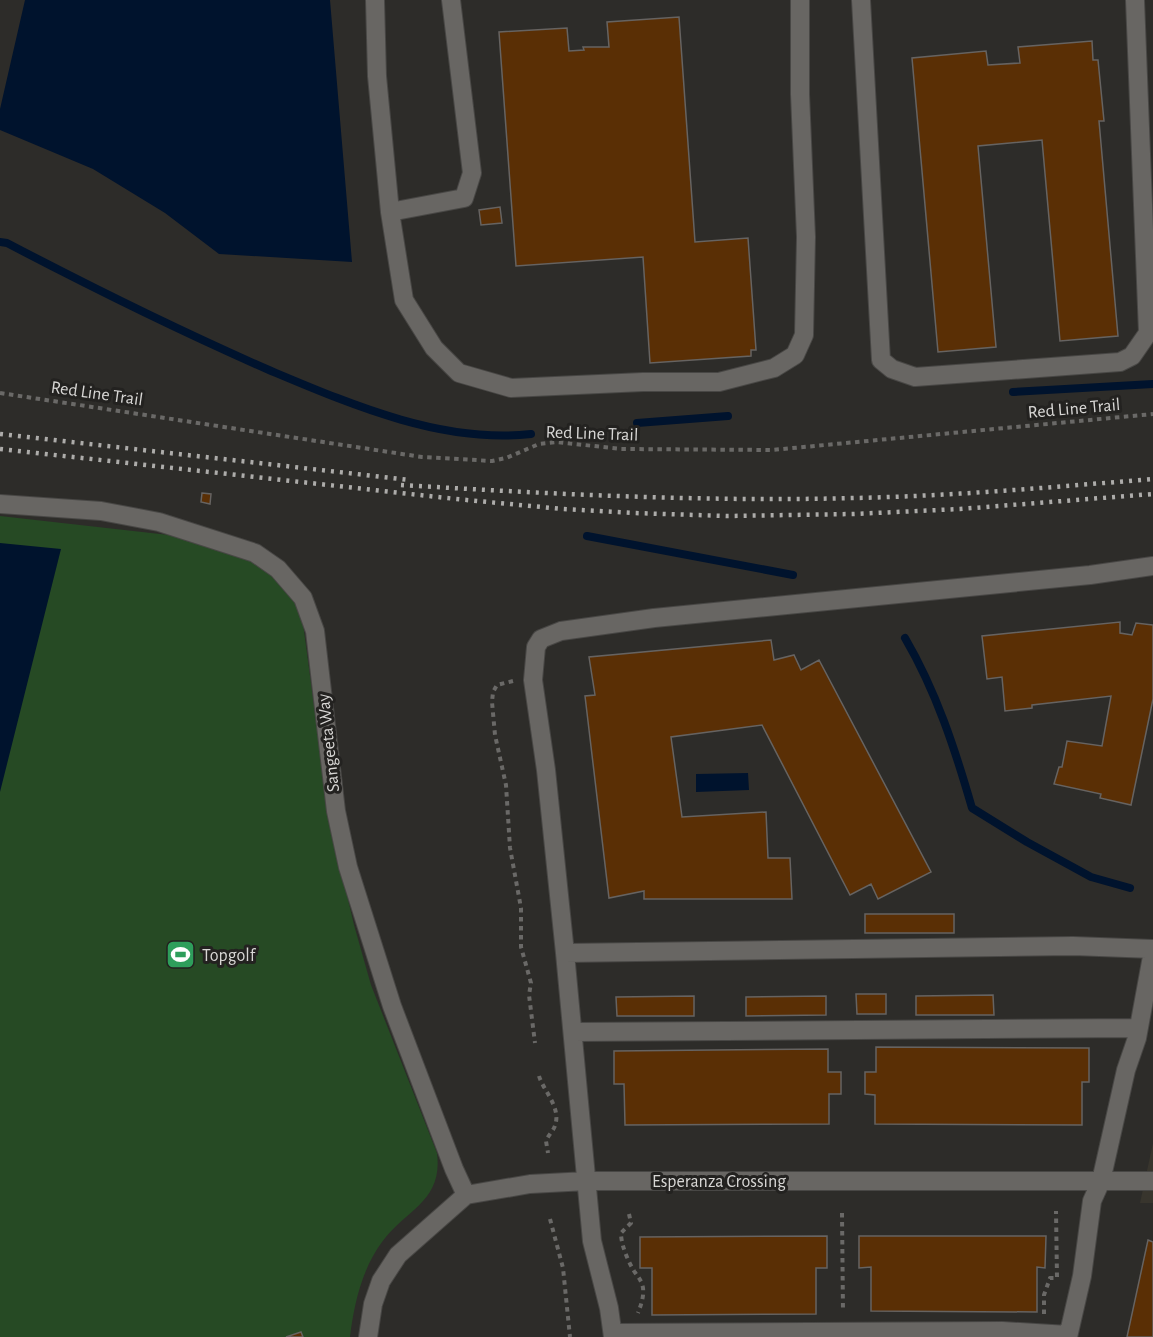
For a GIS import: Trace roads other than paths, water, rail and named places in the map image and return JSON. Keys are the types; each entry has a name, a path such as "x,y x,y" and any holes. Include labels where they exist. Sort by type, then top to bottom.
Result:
{"street":[{"path":"375,0 377,76 390,212 404,300 434,348 459,372 511,388 643,382 718,382 774,368 795,356 804,335 806,237 800,94 800,0"},
{"path":"390,212 464,198 472,173 451,0"},
{"path":"861,0 881,360 892,369 915,377 1120,362 1132,356 1148,333 1148,214 1135,0"},
{"name":"Sangeeta Way","path":"0,504 101,511 159,522 255,553 278,569 303,598 315,631 336,811 348,867 392,1006 466,1195"},
{"path":"565,953 1073,946 1153,950 1139,1028 1126,1070 1101,1181 1092,1201 1082,1276 1068,1336 1002,1331 637,1332 613,1335 592,1241 546,770 533,680 536,647 540,639 561,631 654,618 1090,575 1153,566"},
{"path":"573,1032 1139,1028"},
{"name":"Esperanza Crossing","path":"466,1195 530,1184 587,1181 1153,1181"},
{"path":"368,1337 373,1304 381,1281 398,1255 466,1195"}],"water":[{"path":"25,0 330,0 352,262 219,254 165,213 93,169 0,130 0,109"},
{"path":"0,543 61,549 0,792"},
{"path":"748,773 749,790 696,792 696,774"}],"waterway":[{"path":"0,242 7,243 137,309 236,355 364,408 430,427 464,433 498,436 531,434"},
{"path":"1013,392 1153,384"},
{"path":"637,423 728,416"},
{"path":"587,536 793,575"},
{"path":"905,638 944,721 972,808 1027,842 1091,877 1130,888"}],"railway":[{"path":"0,434 410,480"},
{"path":"0,449 456,499 634,513 727,516 853,514 960,509 1153,494"},
{"path":"401,485 628,496 797,499 966,493 1153,479"}],"place":[{"name":"Topgolf","path":"181,955"}]}
